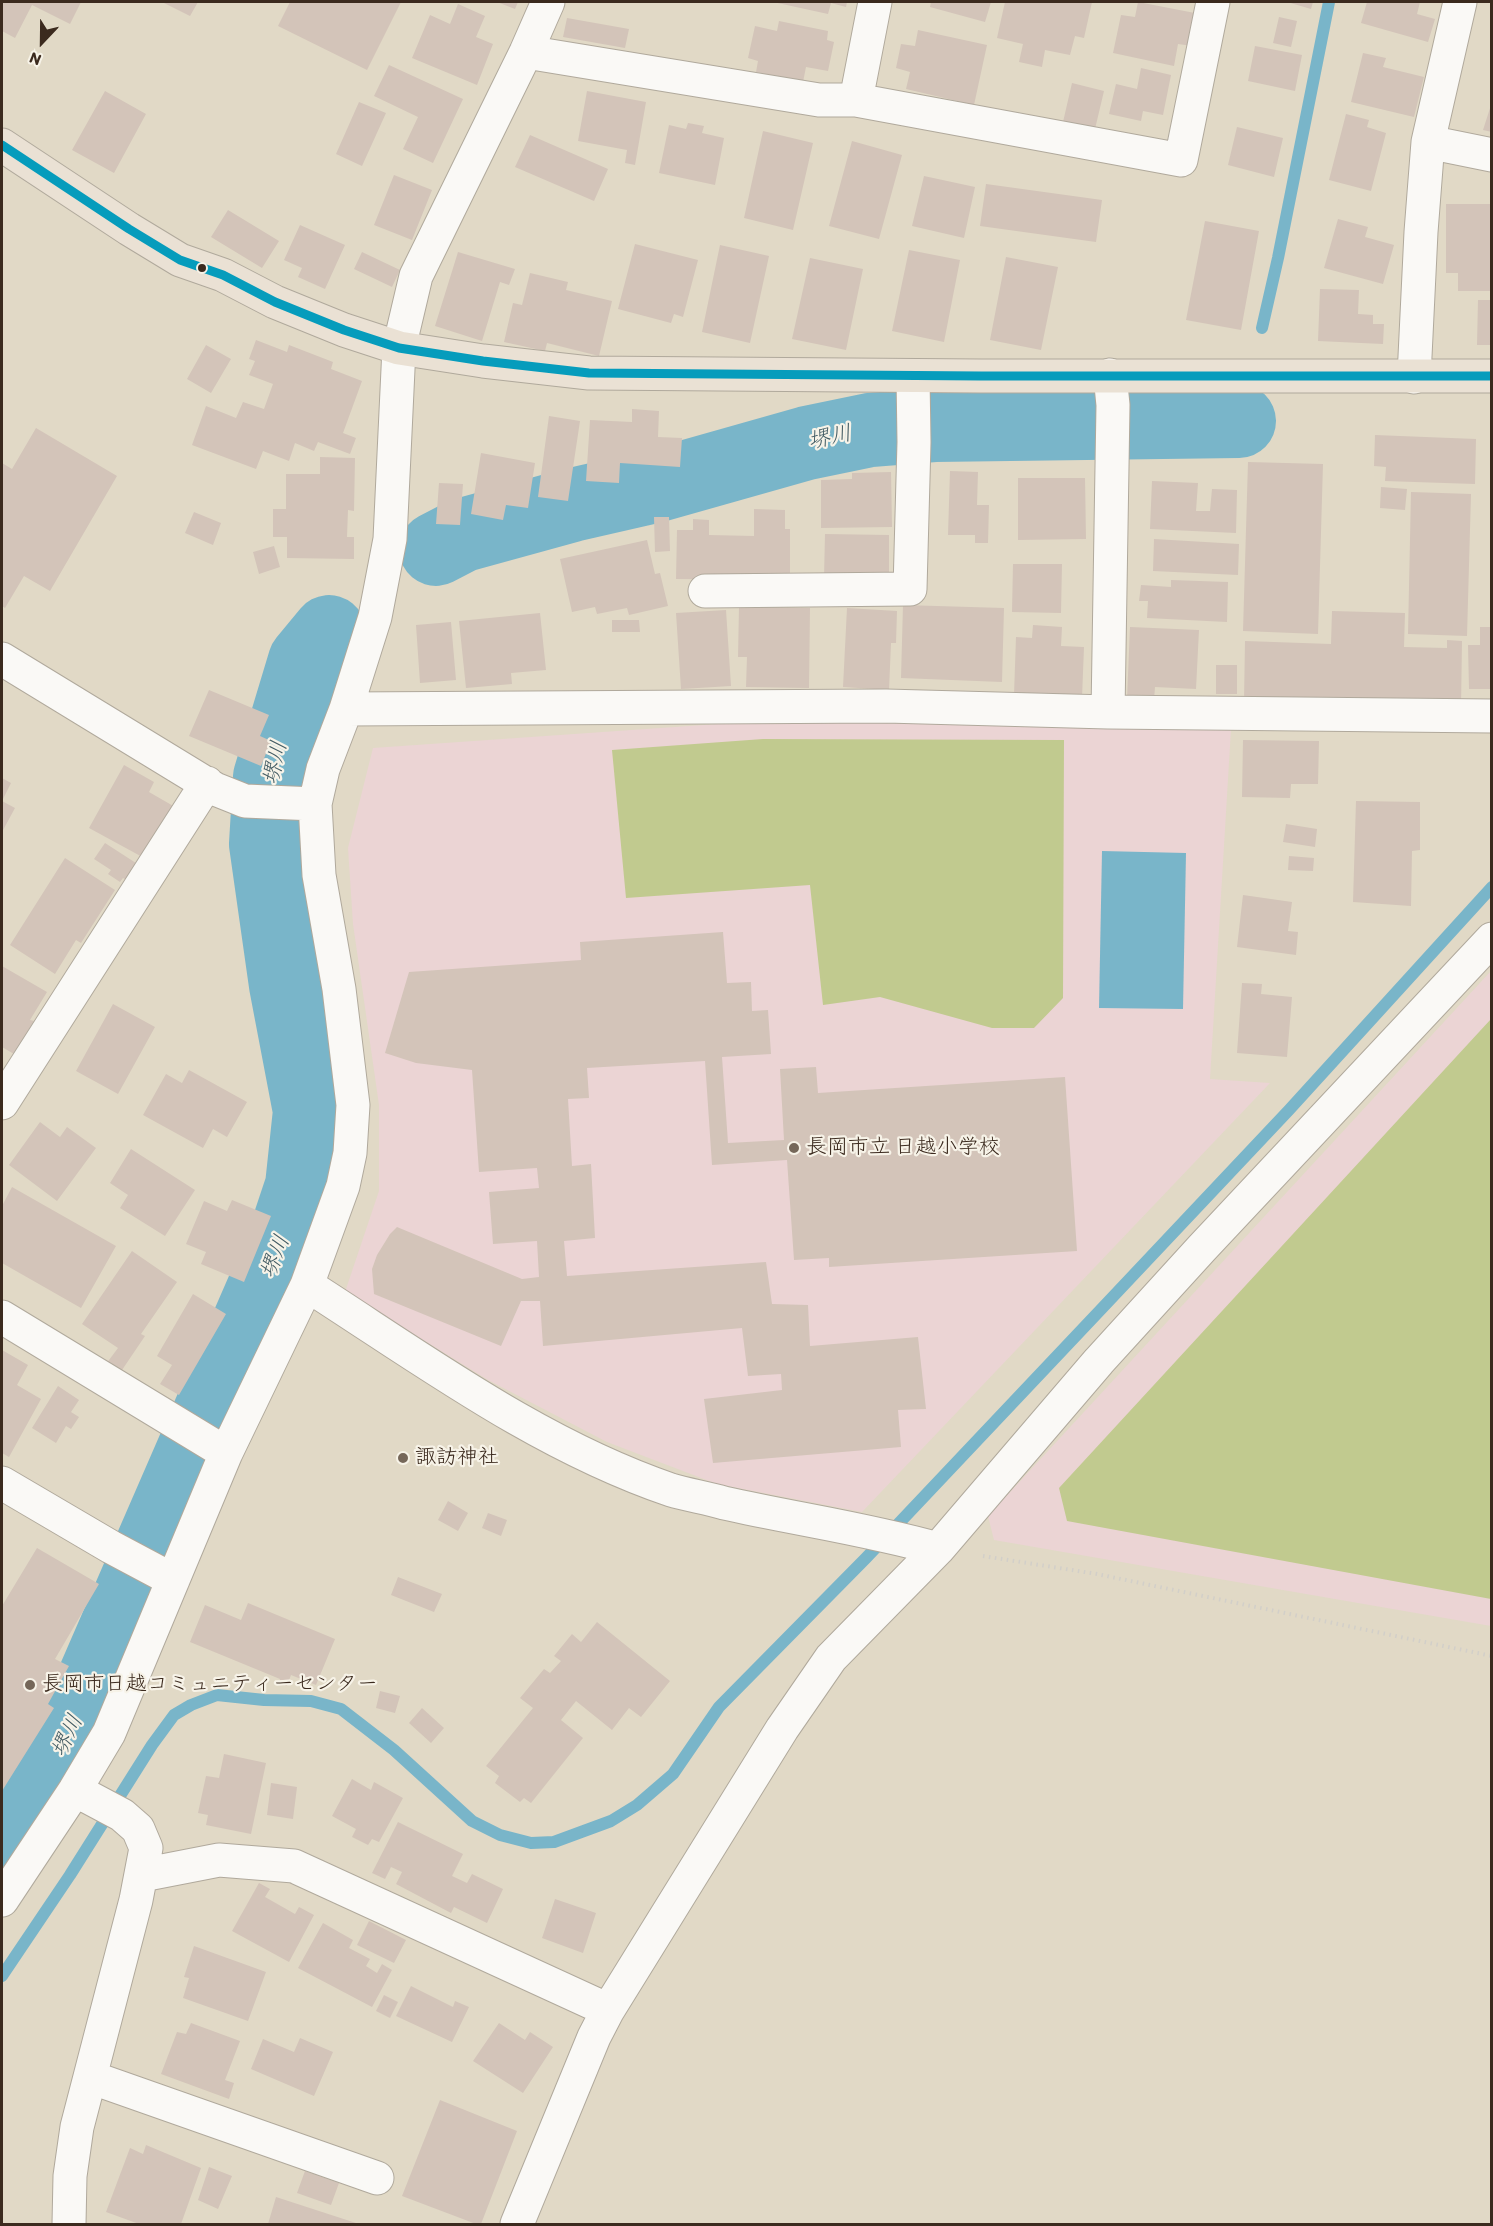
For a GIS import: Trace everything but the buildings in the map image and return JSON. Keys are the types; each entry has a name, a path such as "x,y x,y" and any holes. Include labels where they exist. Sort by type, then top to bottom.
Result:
{"highway":[{"path":"2,145 180,260 223,275 275,302 344,330 399,348 483,361 590,373 913,376 1112,405 1414,377 1491,376"}],"street":[{"path":"2,1900 75,1790 109,1733 226,1453 307,1285 343,1186 350,1152 353,1105 339,989 319,875 315,804 323,769 346,709 375,617 390,539 399,348 416,276 526,52 548,2"},
{"path":"856,100 875,2"},
{"path":"526,52 819,100 856,100 1181,159 1213,2"},
{"path":"1414,377 1428,142 1460,2"},
{"path":"1428,142 1491,155"},
{"path":"705,591 910,590 914,442 913,376"},
{"path":"1108,712 1112,405"},
{"path":"2,659 216,789 245,801 315,804"},
{"path":"346,709 886,706 1108,712 1491,716"},
{"path":"5,1090 207,783"},
{"path":"517,2224 594,2037 608,2010 782,1730 831,1658 938,1549 1099,1361 1491,939"},
{"path":"307,1285 503,1411 597,1460 672,1490 938,1549"},
{"path":"2,1317 226,1453"},
{"path":"2,1483 111,1547 173,1580"},
{"path":"69,2224 70,2176 77,2127 142,1875 146,1848 138,1830 122,1815 75,1790"},
{"path":"142,1875 219,1860 294,1866 608,2010"},
{"path":"90,2077 378,2178"}],"path":[{"path":"938,1549 1097,1574 1491,1656"}],"shaded area":[{"name":"長岡市立 日越小学校","path":"761,721 1231,729 1210,1079 1270,1083 862,1512 717,1484 607,1442 488,1380 345,1292 379,1191 379,1105 353,924 348,848 373,748"},
{"path":"1491,971 1491,1626 994,1540 988,1516"}],"green space":[{"path":"763,739 1064,740 1063,998 1034,1028 992,1028 880,997 823,1005 810,885 626,898 612,750"},
{"path":"1491,1019 1491,1599 1067,1521 1059,1488"}],"water":[{"path":"1102,851 1186,853 1183,1009 1099,1008"}],"waterway":[{"path":"1262,328 1329,2"},
{"path":"1239,421 1241,408"},
{"name":"堺川","path":"436,549 463,535 572,505 655,486 807,443 870,430 934,425 1239,421"},
{"name":"堺川","path":"2,1842 61,1755 281,1249 302,1186 310,1111 286,985 266,844 270,777 305,661 329,632"},
{"path":"2,1976 70,1875 152,1745 174,1715 191,1705 217,1695 264,1700 311,1701 341,1709 394,1750 472,1821 500,1835 531,1843 554,1842 611,1821 637,1805 673,1774 719,1707 866,1558 1289,1110 1492,887"}],"transit line":[{"path":"2,145 180,260 223,275 275,302 344,330 399,348 483,361 589,373 1492,376"}],"place":[{"name":"長岡市立 日越小学校","path":"794,1148"},
{"name":"諏訪神社","path":"403,1458"},
{"name":"長岡市日越コミュニティーセンター","path":"30,1685"}]}
